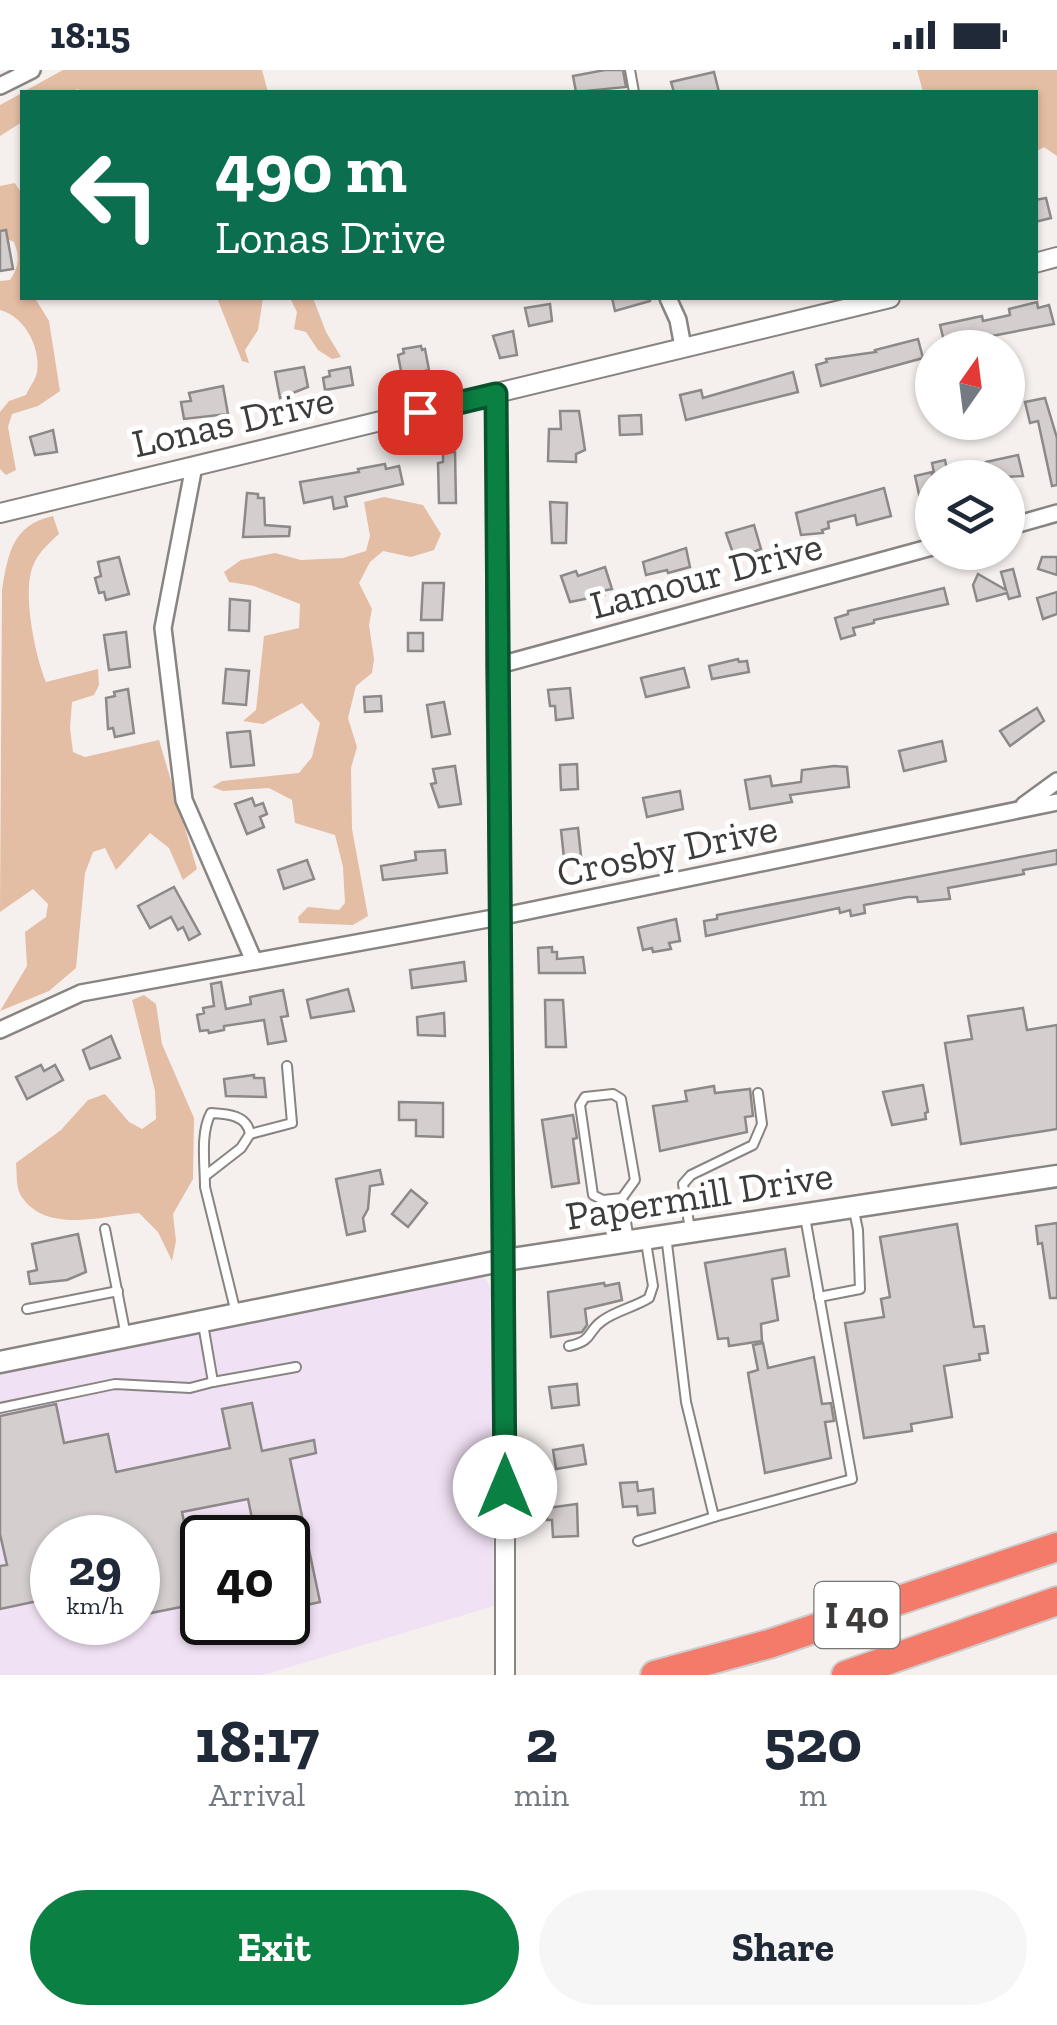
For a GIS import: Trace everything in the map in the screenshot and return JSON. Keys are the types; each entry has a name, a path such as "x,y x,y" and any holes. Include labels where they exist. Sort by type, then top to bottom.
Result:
{"highway":[{"name":"I 40","path":"654,1675 769,1644 1057,1547"},
{"name":"I 40","path":"846,1675 1057,1602"},
{"path":"861,1675 1057,1618"}],"main road":[{"name":"Papermill Drive","path":"0,1362 505,1260 1057,1176"}],"street":[{"path":"0,86 32,70"},
{"path":"669,300 683,347"},
{"name":"Lonas Drive","path":"0,512 882,300"},
{"path":"496,394 505,1675"},
{"path":"194,466 163,628 165,647 184,800 254,961"},
{"path":"1025,522 1057,513"},
{"name":"Lamour Drive","path":"496,666 915,552"},
{"path":"1014,811 1057,781"},
{"name":"Crosby Drive","path":"0,1030 81,993 499,918 1057,802"}],"lane":[{"path":"250,1134 292,1123 288,1066"},
{"path":"690,1230 683,1184 691,1175 754,1145 762,1124 758,1093"},
{"path":"613,1094 622,1099 635,1180 622,1198 603,1200 593,1195 580,1104 584,1098 613,1094"},
{"path":"205,1176 241,1148 250,1134 242,1118 211,1114 206,1121 205,1176 205,1187 236,1313"},
{"path":"622,1198 647,1237 714,1517"},
{"path":"819,1296 860,1289 858,1230 853,1207"},
{"path":"638,1541 852,1479 805,1212"},
{"path":"105,1230 126,1336"},
{"path":"569,1346 583,1343 599,1322 650,1298 653,1286 647,1237"},
{"path":"27,1309 118,1291"},
{"path":"202,1320 214,1382"},
{"path":"0,1408 116,1384 190,1388 296,1367"}],"shaded area":[{"path":"63,70 262,70 267,90 78,89 27,90"},
{"path":"917,70 1057,70 1057,156 1044,147 1038,150 1038,90 922,90"},
{"path":"20,94 20,123 0,136 0,105"},
{"path":"15,183 20,191 20,300 36,300 49,321 60,391 38,406 12,414 8,427 16,470 6,475 0,469 0,412 9,401 26,395 38,362 29,334 9,313 0,310 0,281 10,280 18,257 14,242 0,236 0,186"},
{"path":"218,300 263,300 258,330 245,350 249,363 242,361"},
{"path":"291,300 314,300 341,357 332,359 318,350 306,332 294,329 297,312"},
{"path":"384,497 423,505 441,534 434,550 411,557 383,551 370,562 359,583 372,609 369,625 374,659 372,673 356,686 348,718 357,747 351,768 352,829 368,916 353,925 299,923 298,917 308,907 339,910 345,903 343,867 335,835 295,823 292,800 269,788 223,791 212,787 222,781 299,773 312,757 320,723 302,703 263,724 243,721 256,710 264,636 299,628 300,604 254,586 229,582 224,572 241,560 275,553 301,560 343,558 366,551 370,536 364,502"},
{"path":"53,516 59,534 35,560 29,583 32,627 42,671 46,682 98,669 99,685 94,695 72,702 73,752 85,757 159,740 197,869 183,880 169,848 150,833 116,870 105,848 93,852 85,873 76,968 49,991 0,1011 27,966 25,932 46,917 48,904 33,889 0,912 2,590 10,553 20,534 39,520"},
{"path":"144,995 156,1004 162,1044 194,1118 193,1179 173,1214 176,1241 172,1261 158,1232 139,1213 58,1219 30,1207 17,1183 16,1163 61,1130 88,1100 105,1094 129,1122 142,1129 156,1119 155,1091 132,1000"},
{"path":"484,1277 491,1288 494,1606 263,1675 0,1675 0,1374"}],"building":[{"path":"623,70 626,87 576,90 573,76"},
{"path":"714,72 718,90 673,90 671,82"},
{"path":"1046,198 1051,218 1038,221 1038,199"},
{"path":"6,230 13,269 0,271 0,231"},
{"path":"612,300 650,300 650,301 615,311"},
{"path":"1037,302 1038,308 1049,305 1054,324 1023,330 941,330 940,325 1010,315 1009,309"},
{"path":"550,304 552,321 529,326 525,308"},
{"path":"513,331 517,355 500,358 493,336"},
{"path":"915,340 915,360 821,386 816,365 827,362 826,359"},
{"path":"421,346 429,370 426,375 407,379 402,376 398,355 404,353 403,349"},
{"path":"304,367 308,387 280,398 275,372"},
{"path":"350,367 353,385 325,390 323,378 330,376 329,371"},
{"path":"793,372 798,392 686,420 680,395 701,390 703,398"},
{"path":"223,386 228,414 184,419 181,402 191,401 189,393"},
{"path":"1045,398 1057,438 1057,485 1052,486 1038,421 1030,423 1025,402"},
{"path":"560,411 579,411 585,450 576,454 576,462 548,461 549,429 561,429"},
{"path":"641,415 642,434 620,435 619,416"},
{"path":"53,430 57,452 35,455 30,437"},
{"path":"455,452 456,503 439,503 438,463 443,462 443,453"},
{"path":"385,464 386,469 399,466 403,484 345,497 347,506 334,509 332,497 304,503 300,482"},
{"path":"884,488 891,516 857,525 855,515 828,522 829,528 823,533 801,535 796,513"},
{"path":"247,493 264,498 265,525 290,527 289,536 243,537"},
{"path":"550,502 567,503 566,543 552,543"},
{"path":"754,525 761,549 735,559 726,533"},
{"path":"686,548 690,567 646,575 643,562"},
{"path":"119,557 129,594 106,600 104,592 99,593 95,578 101,576 98,562"},
{"path":"1042,557 1057,557 1057,575 1038,569"},
{"path":"605,567 612,589 602,591 604,595 570,602 561,576 576,571 578,576"},
{"path":"1013,570 1020,596 1009,599 1007,593 977,601 973,585 978,574 1006,590 1001,572"},
{"path":"423,583 444,583 442,620 421,620"},
{"path":"944,588 948,604 874,620 853,628 855,635 841,639 835,618 848,611"},
{"path":"1057,592 1057,614 1043,619 1037,598"},
{"path":"230,599 250,601 249,631 229,630"},
{"path":"126,632 130,667 109,670 104,635"},
{"path":"408,633 423,633 423,651 408,651"},
{"path":"738,659 747,661 749,672 712,679 709,666"},
{"path":"684,668 689,687 646,697 641,678"},
{"path":"226,669 249,671 246,705 223,703"},
{"path":"570,688 573,718 556,720 548,690"},
{"path":"128,689 134,733 115,737 113,728 108,729 106,698"},
{"path":"381,696 382,711 365,712 364,697"},
{"path":"444,702 450,734 432,737 427,705"},
{"path":"1037,708 1044,721 1010,746 1000,731"},
{"path":"250,731 254,765 231,767 227,733"},
{"path":"942,741 946,761 904,771 899,751"},
{"path":"577,764 578,789 561,790 560,765"},
{"path":"455,766 461,804 439,807 431,784 436,783 433,769"},
{"path":"847,767 849,787 790,795 792,802 750,809 745,780 770,776 772,786 801,782 802,770"},
{"path":"680,791 683,809 647,817 643,798"},
{"path":"252,798 255,806 263,803 267,814 260,817 264,827 247,834 235,804"},
{"path":"578,828 581,856 564,858 561,830"},
{"path":"445,850 447,873 383,880 381,866 416,860 415,852"},
{"path":"1057,850 1057,864 948,888 950,899 918,902 917,897 908,897 864,905 865,913 851,916 850,910 840,913 839,908 706,936 704,921 717,919 717,915"},
{"path":"307,860 314,879 284,889 278,870"},
{"path":"174,887 200,934 189,940 183,927 178,930 171,917 150,928 138,906"},
{"path":"676,919 680,941 669,943 671,949 643,950 638,928"},
{"path":"552,947 557,959 583,957 585,973 539,973 538,948"},
{"path":"464,962 466,981 412,988 410,970"},
{"path":"221,982 226,1009 251,1004 250,997 283,990 288,1016 281,1017 286,1041 268,1044 264,1020 224,1026 224,1030 209,1033 200,1031 197,1015 204,1013 203,1008 214,1006 211,984"},
{"path":"348,989 354,1011 311,1018 307,1000"},
{"path":"545,1000 563,1000 566,1047 546,1047"},
{"path":"1023,1008 1027,1030 1057,1025 1057,1129 961,1144 945,1043 972,1039 968,1016"},
{"path":"444,1013 445,1036 418,1035 417,1017"},
{"path":"111,1036 120,1058 90,1069 83,1050"},
{"path":"41,1065 44,1071 55,1065 63,1080 27,1099 16,1077"},
{"path":"254,1075 264,1078 266,1097 226,1096 224,1079"},
{"path":"923,1085 926,1119 892,1125 883,1092"},
{"path":"714,1086 715,1093 750,1089 753,1116 745,1117 747,1132 660,1151 653,1106 687,1101 685,1091"},
{"path":"399,1102 443,1103 443,1137 416,1136 416,1120 399,1120"},
{"path":"573,1115 579,1183 552,1187 542,1120"},
{"path":"380,1170 383,1184 370,1186 363,1218 365,1231 347,1235 336,1179"},
{"path":"411,1190 427,1203 408,1227 392,1214"},
{"path":"1057,1223 1057,1298 1050,1298 1036,1226"},
{"path":"957,1224 974,1327 984,1326 988,1353 979,1354 980,1360 944,1366 952,1417 911,1424 912,1431 864,1438 845,1323 884,1317 881,1299 890,1297 880,1237"},
{"path":"78,1234 86,1272 67,1280 30,1284 28,1272 37,1270 32,1244"},
{"path":"785,1249 789,1276 772,1279 778,1320 761,1324 762,1341 729,1346 728,1338 718,1339 705,1263"},
{"path":"619,1283 622,1300 585,1309 587,1325 582,1332 551,1337 548,1292"},
{"path":"763,1343 768,1368 814,1357 822,1404 831,1403 834,1421 825,1422 831,1458 765,1473 748,1373 758,1370 753,1345"},
{"path":"577,1384 579,1405 552,1408 549,1387"},
{"path":"252,1403 262,1451 314,1440 316,1453 290,1459 302,1515 251,1515 248,1499 182,1512 180,1607 160,1611 160,1515 30,1515 30,1603 0,1609 0,1566 7,1565 0,1534 0,1416 56,1404 64,1443 108,1434 116,1472 230,1448 222,1409"},
{"path":"583,1445 586,1464 556,1469 553,1450"},
{"path":"637,1482 638,1491 653,1489 655,1513 638,1515 637,1506 623,1507 620,1483"},
{"path":"577,1504 578,1536 553,1537 547,1508"},
{"path":"310,1554 320,1602 310,1604"}],"route":[{"path":"420,412 496,394 505,1487"}]}
